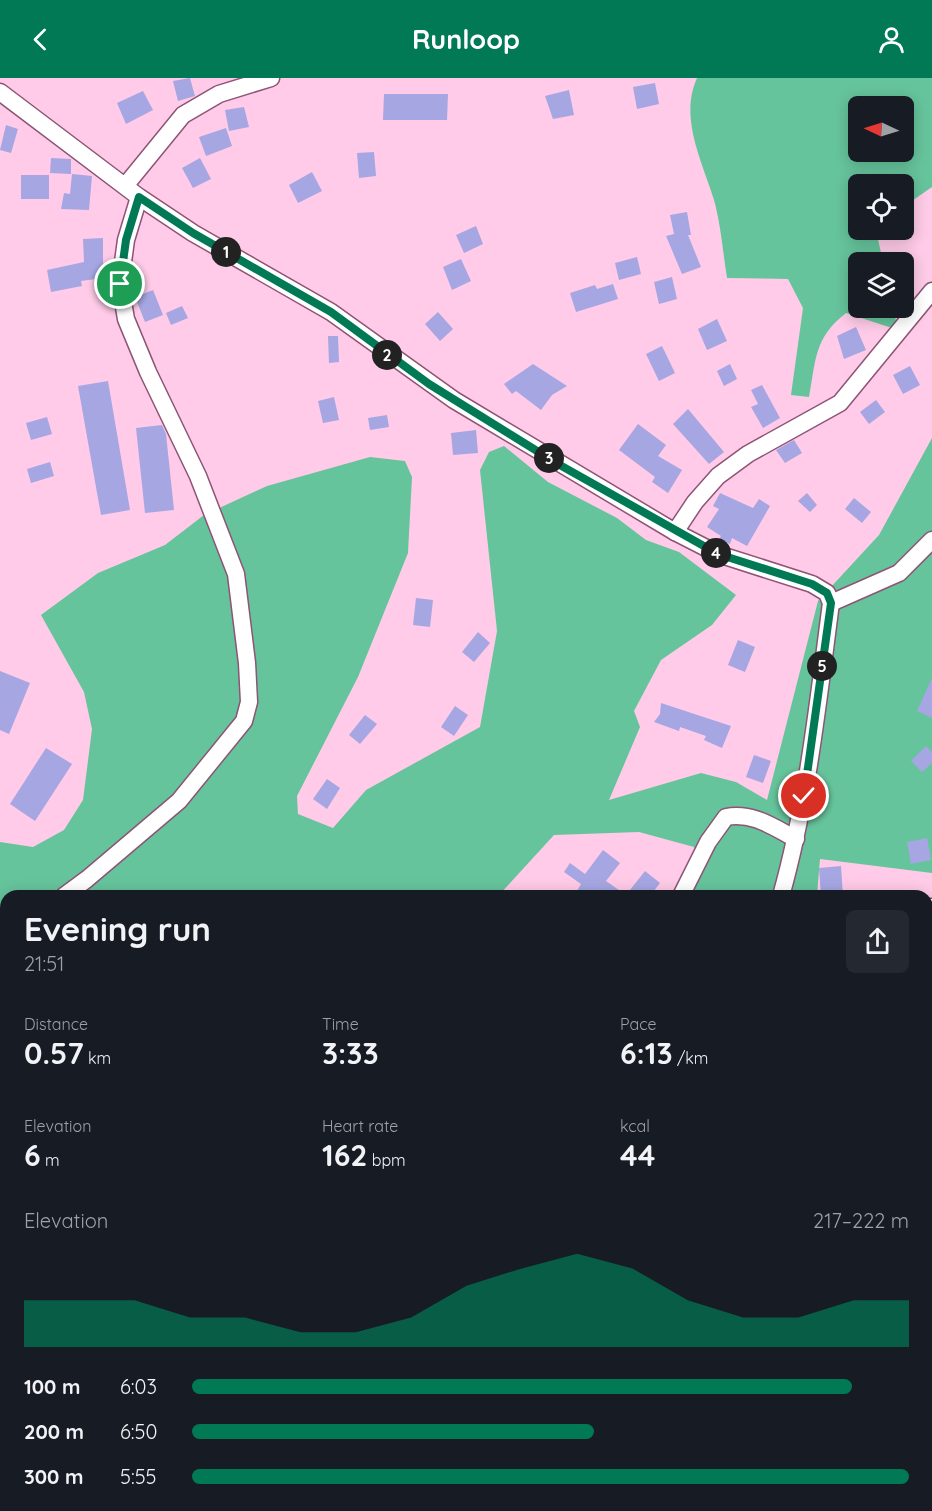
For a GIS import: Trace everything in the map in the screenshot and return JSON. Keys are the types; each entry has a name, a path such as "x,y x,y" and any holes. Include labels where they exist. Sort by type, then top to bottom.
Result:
{"street":[{"path":"125,186 183,115 219,94 271,78"},
{"path":"0,92 139,197 193,233 331,312 454,400 675,532 718,554 812,584 827,593 831,603 796,839 783,890"},
{"path":"71,890 178,801 244,721 249,702 247,663 236,574 198,476 148,372 126,319 120,284 126,240 139,197"},
{"path":"675,532 695,502 717,476 748,454 840,403 932,291"},
{"path":"831,603 899,573 932,540"},
{"path":"684,890 708,842 726,818 741,815 761,820 796,839"}],"green space":[{"path":"697,78 932,78 932,187 914,199 914,174 848,174 848,240 878,240 881,252 848,252 848,314 836,322 822,341 815,361 809,397 791,395 803,308 788,279 727,278 714,200 694,139 690,108"},
{"path":"861,318 895,318 898,330"},
{"path":"932,438 932,873 820,859 817,890 694,890 700,878 694,847 639,832 554,835 504,890 0,890 0,842 33,847 64,830 83,800 92,729 84,692 41,615 98,573 165,545 204,515 267,486 370,457 405,461 412,477 408,553 358,677 297,796 298,814 333,828 366,790 480,727 497,631 480,470 489,452 504,446 548,482 617,518 646,540 679,552 736,595 712,625 661,660 634,711 640,727 609,800 701,773 736,782 767,800 818,601 879,535"}],"building":[{"path":"190,78 195,96 178,101 173,81"},
{"path":"655,83 659,104 637,109 633,87"},
{"path":"569,90 574,115 553,119 545,96"},
{"path":"143,91 153,110 126,124 117,103"},
{"path":"384,94 448,94 447,120 383,120"},
{"path":"244,107 249,127 229,131 225,110"},
{"path":"6,125 18,129 11,153 0,150"},
{"path":"226,128 232,146 206,156 199,137"},
{"path":"374,152 376,176 359,178 357,153"},
{"path":"51,158 71,159 71,174 50,173"},
{"path":"200,158 211,179 193,188 182,168"},
{"path":"312,172 322,191 298,203 289,185"},
{"path":"72,174 92,176 89,210 61,209 64,193 70,194"},
{"path":"21,175 49,175 49,199 21,199"},
{"path":"687,212 691,235 688,235 701,267 682,274 666,236 674,234 670,215"},
{"path":"476,226 483,244 464,253 456,235"},
{"path":"103,238 103,278 81,281 82,286 51,292 47,270 84,262 83,239"},
{"path":"637,257 641,274 619,280 615,263"},
{"path":"461,259 471,281 452,290 443,267"},
{"path":"672,277 677,299 659,304 654,282"},
{"path":"613,284 618,299 576,312 570,293 595,285 597,289"},
{"path":"153,290 163,315 145,322 135,297"},
{"path":"182,306 188,318 171,325 166,313"},
{"path":"438,312 453,329 440,341 425,324"},
{"path":"717,319 727,341 707,350 698,329"},
{"path":"856,327 866,350 844,359 837,336"},
{"path":"328,336 338,336 339,362 329,363"},
{"path":"662,346 675,373 659,381 646,354"},
{"path":"533,364 567,386 552,395 541,410 516,391 512,394 504,384"},
{"path":"730,364 737,379 724,386 717,371"},
{"path":"910,366 920,385 903,394 893,375"},
{"path":"108,381 130,510 101,515 78,386"},
{"path":"762,385 780,418 763,428 751,407 758,404 751,390"},
{"path":"334,397 339,420 323,423 318,401"},
{"path":"876,400 885,412 869,424 860,412"},
{"path":"688,409 724,452 709,464 673,424"},
{"path":"387,415 389,427 370,430 368,418"},
{"path":"47,417 52,434 31,440 26,423"},
{"path":"638,424 666,445 658,456 682,470 668,493 652,482 655,477 619,450"},
{"path":"162,425 166,434 174,510 145,513 136,428"},
{"path":"476,430 478,453 453,455 451,433"},
{"path":"794,440 802,453 785,463 776,450"},
{"path":"50,462 54,476 31,483 27,469"},
{"path":"720,493 753,508 759,499 770,506 747,546 732,538 730,544 719,539 721,536 707,527 719,509 713,506"},
{"path":"807,493 817,505 810,512 798,501"},
{"path":"854,498 871,512 862,523 845,509"},
{"path":"416,598 433,600 430,627 413,625"},
{"path":"478,632 490,643 474,662 462,652"},
{"path":"738,640 755,647 745,672 728,665"},
{"path":"0,671 30,683 9,734 0,730"},
{"path":"932,678 932,718 917,711"},
{"path":"661,703 731,726 722,748 704,740 706,736 680,727 679,731 654,722 660,714"},
{"path":"455,706 468,715 454,736 441,727"},
{"path":"365,715 377,724 360,744 349,735"},
{"path":"926,746 932,752 932,763 922,772 911,761"},
{"path":"46,748 72,764 35,821 10,804"},
{"path":"754,755 771,761 763,783 746,777"},
{"path":"327,779 340,788 327,809 313,799"},
{"path":"927,838 931,860 911,864 907,842"},
{"path":"603,850 620,863 606,881 619,890 578,890 581,884 564,872 570,863 585,874"},
{"path":"841,866 843,890 821,890 819,868"},
{"path":"645,871 660,883 655,890 630,890"}],"route":[{"path":"120,284 126,240 139,197 193,233 331,312 380,350 454,400 675,532 718,554 812,584 827,593 831,603 804,796"}]}
